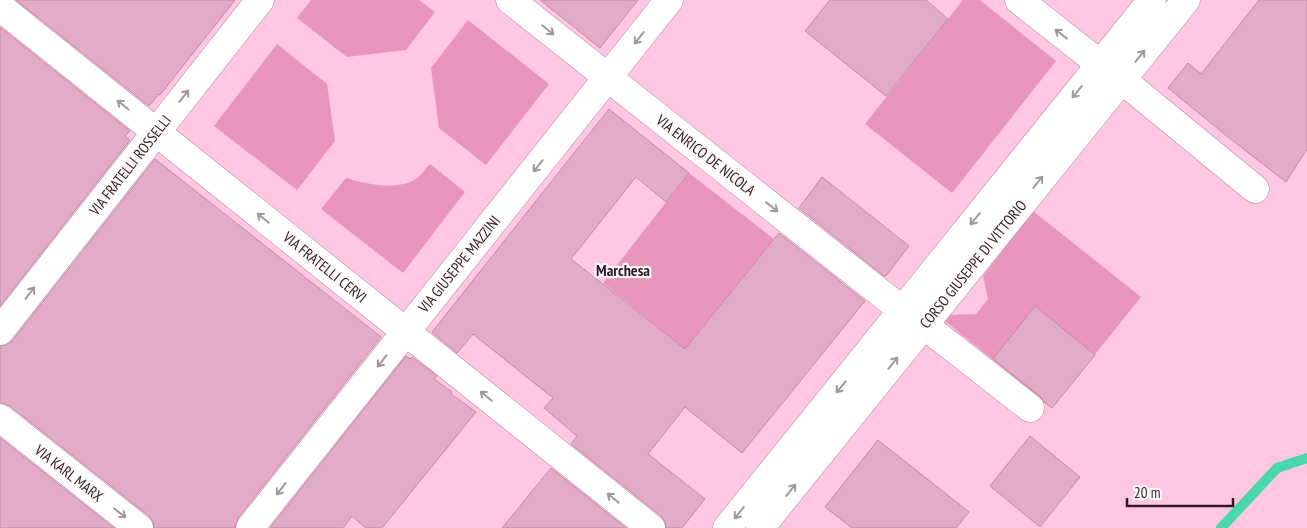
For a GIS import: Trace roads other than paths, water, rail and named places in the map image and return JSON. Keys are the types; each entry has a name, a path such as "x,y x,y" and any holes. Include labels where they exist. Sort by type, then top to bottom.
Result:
{"street":[{"name":"VIA FRATELLI ROSSELLI","path":"0,331 260,0"},
{"name":"VIA ENRICO DE NICOLA","path":"510,0 1030,408"},
{"name":"VIA GIUSEPPE MAZZINI","path":"250,528 669,0"},
{"path":"1018,0 1255,189"},
{"name":"CORSO GIUSEPPE DI VITTORIO","path":"1110,72 1152,0"},
{"name":"CORSO GIUSEPPE DI VITTORIO","path":"727,528 913,317 1110,72 1186,0"},
{"name":"VIA FRATELLI CERVI","path":"0,7 651,528"},
{"name":"CORSO GIUSEPPE DI VITTORIO","path":"760,528 913,317"},
{"name":"VIA KARL MARX","path":"0,418 139,528"}],"waterway":[{"path":"1221,528 1277,468 1307,458"}],"district":[{"name":"Marchesa","path":"623,270"}]}
